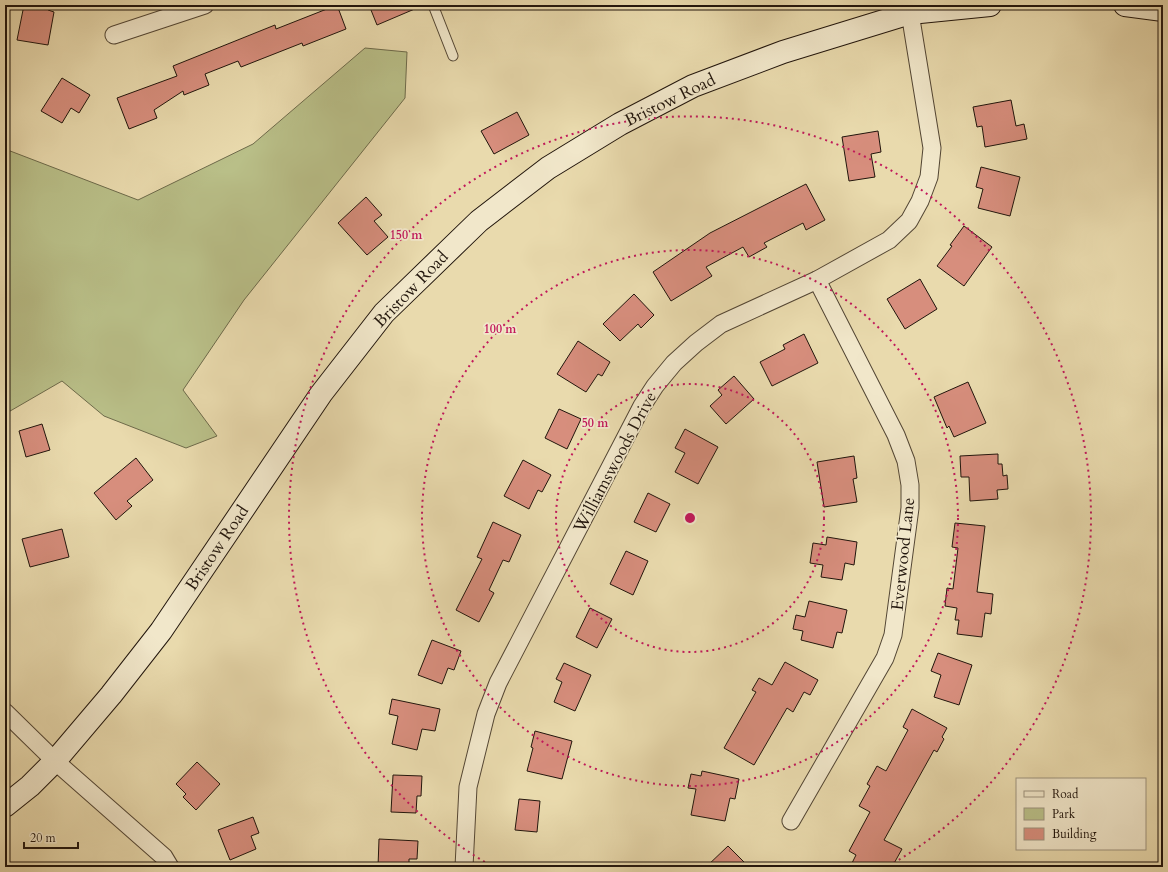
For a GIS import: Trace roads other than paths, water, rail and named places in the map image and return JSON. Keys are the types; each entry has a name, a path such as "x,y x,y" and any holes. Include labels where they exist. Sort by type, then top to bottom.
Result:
{"main road":[{"name":"Bristow Road","path":"5,806 30,786 55,761 111,695 161,631 321,394 384,313 479,221 548,168 620,124 693,86 908,9 990,5"},
{"path":"1125,5 1163,10"}],"street":[{"path":"114,35 205,5"},
{"name":"Williamswoods Drive","path":"464,867 468,787 486,714 502,676 642,406 655,386 674,363 696,342 721,324 817,280 890,240 909,221 920,201 929,177 932,148 908,9"},
{"name":"Everwood Lane","path":"791,822 885,658 893,635 910,508 910,485 906,461 896,435 817,280"},
{"path":"5,712 55,761 164,857 170,867"}],"lane":[{"path":"433,5 453,56"}]}
